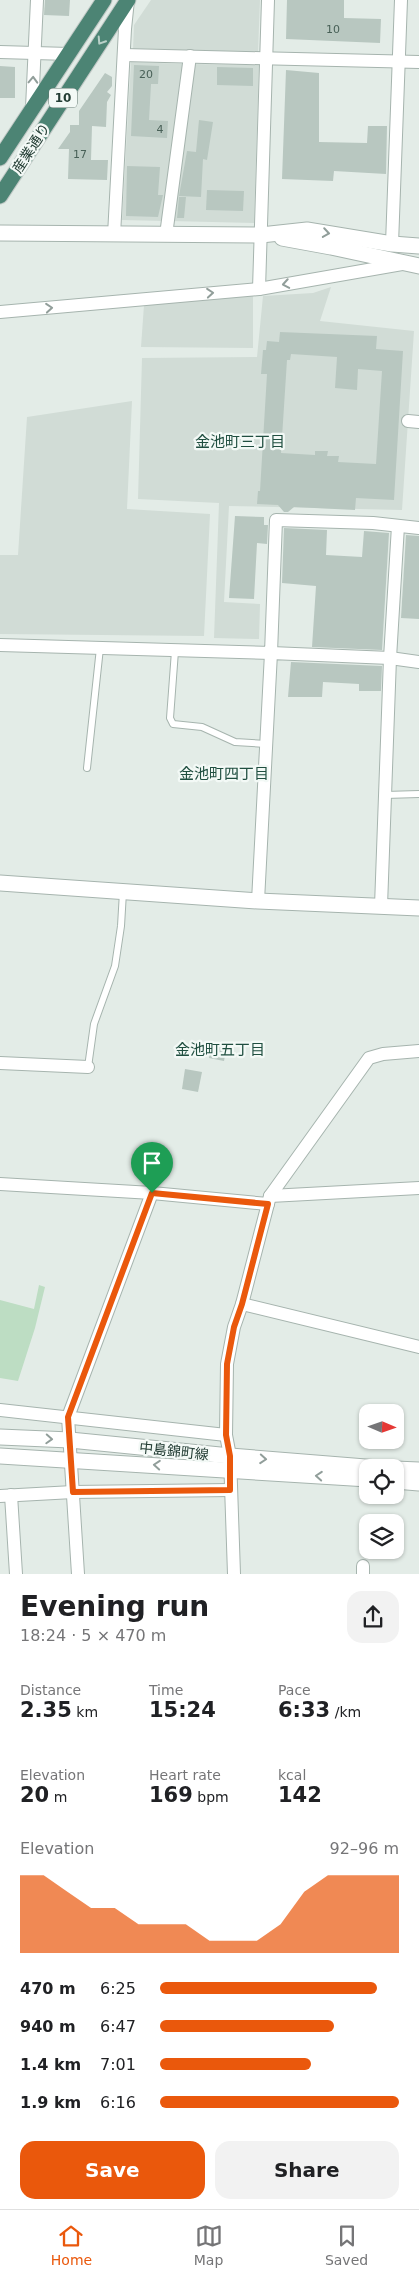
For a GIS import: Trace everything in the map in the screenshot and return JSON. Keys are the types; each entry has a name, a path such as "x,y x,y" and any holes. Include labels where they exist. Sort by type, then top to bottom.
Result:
{"highway":[{"name":"産業通り","path":"0,158 104,0"},
{"name":"産業通り","path":"0,196 128,0"}],"street":[{"path":"32,108 37,0"},
{"path":"114,235 128,0"},
{"path":"259,288 268,0"},
{"path":"392,244 401,0"},
{"path":"0,52 69,54"},
{"path":"124,55 419,62"},
{"path":"166,235 190,56"},
{"path":"0,233 261,235 307,230 392,244 419,246"},
{"path":"261,235 332,246 419,266"},
{"path":"0,312 259,288 404,264"},
{"path":"258,901 276,520 419,528"},
{"path":"381,906 390,658 398,526"},
{"path":"0,645 271,653 390,658 419,662"},
{"path":"0,883 258,901 419,908"},
{"path":"234,1574 230,1464 226,1435 227,1364 234,1327 242,1304 269,1200 369,1058 383,1054 419,1051"},
{"path":"0,1064 88,1066"},
{"path":"0,1184 269,1200 419,1188"},
{"path":"78,1574 68,1417 152,1193"},
{"path":"242,1304 419,1347"},
{"path":"0,1410 226,1435"},
{"name":"中島錦町線","path":"0,1437 70,1440 230,1464 359,1478"},
{"name":"中島錦町線","path":"0,1456 359,1467"},
{"path":"404,1469 419,1470"},
{"path":"404,1482 419,1483"},
{"path":"16,1574 6,1496 73,1492 230,1490"}],"lane":[{"path":"86,768 100,648"},
{"path":"175,650 170,718 174,724 202,728 235,742 266,744"},
{"path":"385,795 419,794"},
{"path":"88,1066 94,1024 115,966 121,926 123,892"}],"shaded area":[{"path":"151,0 260,0 258,52 133,50 134,25"},
{"path":"131,62 186,64 165,221 122,220"},
{"path":"190,64 259,65 254,223 170,221"},
{"path":"331,287 320,321 414,331 402,510 229,506 224,602 260,604 259,639 214,638 219,503 138,499 142,358 257,357 263,296 313,293"},
{"path":"253,294 253,348 141,347 144,305"},
{"path":"132,401 127,509 210,514 204,636 0,634 0,555 18,555 27,417"}],"green space":[{"path":"39,1285 45,1287 35,1328 18,1381 0,1378 0,1300 34,1309"}],"building":[{"path":"45,0 70,0 69,16 44,15"},
{"path":"287,0 344,0 344,18 381,19 380,43 286,39"},
{"path":"134,65 159,66 158,84 151,84 149,120 168,121 167,138 131,136"},
{"path":"0,66 15,67 15,98 0,98"},
{"path":"217,67 253,68 253,86 217,85"},
{"path":"286,70 319,73 319,142 367,143 368,126 387,126 386,174 334,171 333,181 282,179"},
{"path":"105,73 112,77 112,86 107,92 111,95 107,102 106,127 92,126 91,160 108,160 107,180 68,179 69,149 58,149 70,132 70,125 79,125 79,111"},
{"path":"199,120 213,122 207,160 203,159 201,197 179,196 187,151 196,152"},
{"path":"127,166 160,167 158,195 163,195 158,217 126,216"},
{"path":"207,190 244,191 243,211 206,210"},
{"path":"179,197 186,197 184,218 177,218"},
{"path":"280,332 377,336 376,349 403,351 394,500 356,498 355,510 294,507 288,512 284,512 278,505 257,504 258,491 260,491 267,374 261,374 263,350 266,350 267,341 279,342","holes":["291,354 337,357 335,388 357,390 358,369 382,371 376,464 338,462 339,456 327,456 328,451 315,451 315,455 281,453 287,360 290,360"]},
{"path":"235,516 264,517 264,525 268,525 267,544 257,543 254,599 229,598"},
{"path":"284,528 327,530 326,555 362,557 364,531 389,533 382,650 312,647 316,586 282,583"},
{"path":"406,535 419,536 419,619 401,618"},
{"path":"291,662 382,666 381,691 359,691 359,684 323,682 322,697 288,697"},
{"path":"212,1043 227,1045 224,1061 209,1058"},
{"path":"185,1069 202,1072 198,1092 182,1089"}],"district":[{"name":"金池町三丁目","path":"240,442"},
{"name":"金池町四丁目","path":"224,774"},
{"name":"金池町五丁目","path":"220,1050"}],"route":[{"path":"152,1193 268,1204 249,1281 234,1327 227,1364 226,1435 230,1456 230,1490 73,1492 68,1417 152,1193"}]}
